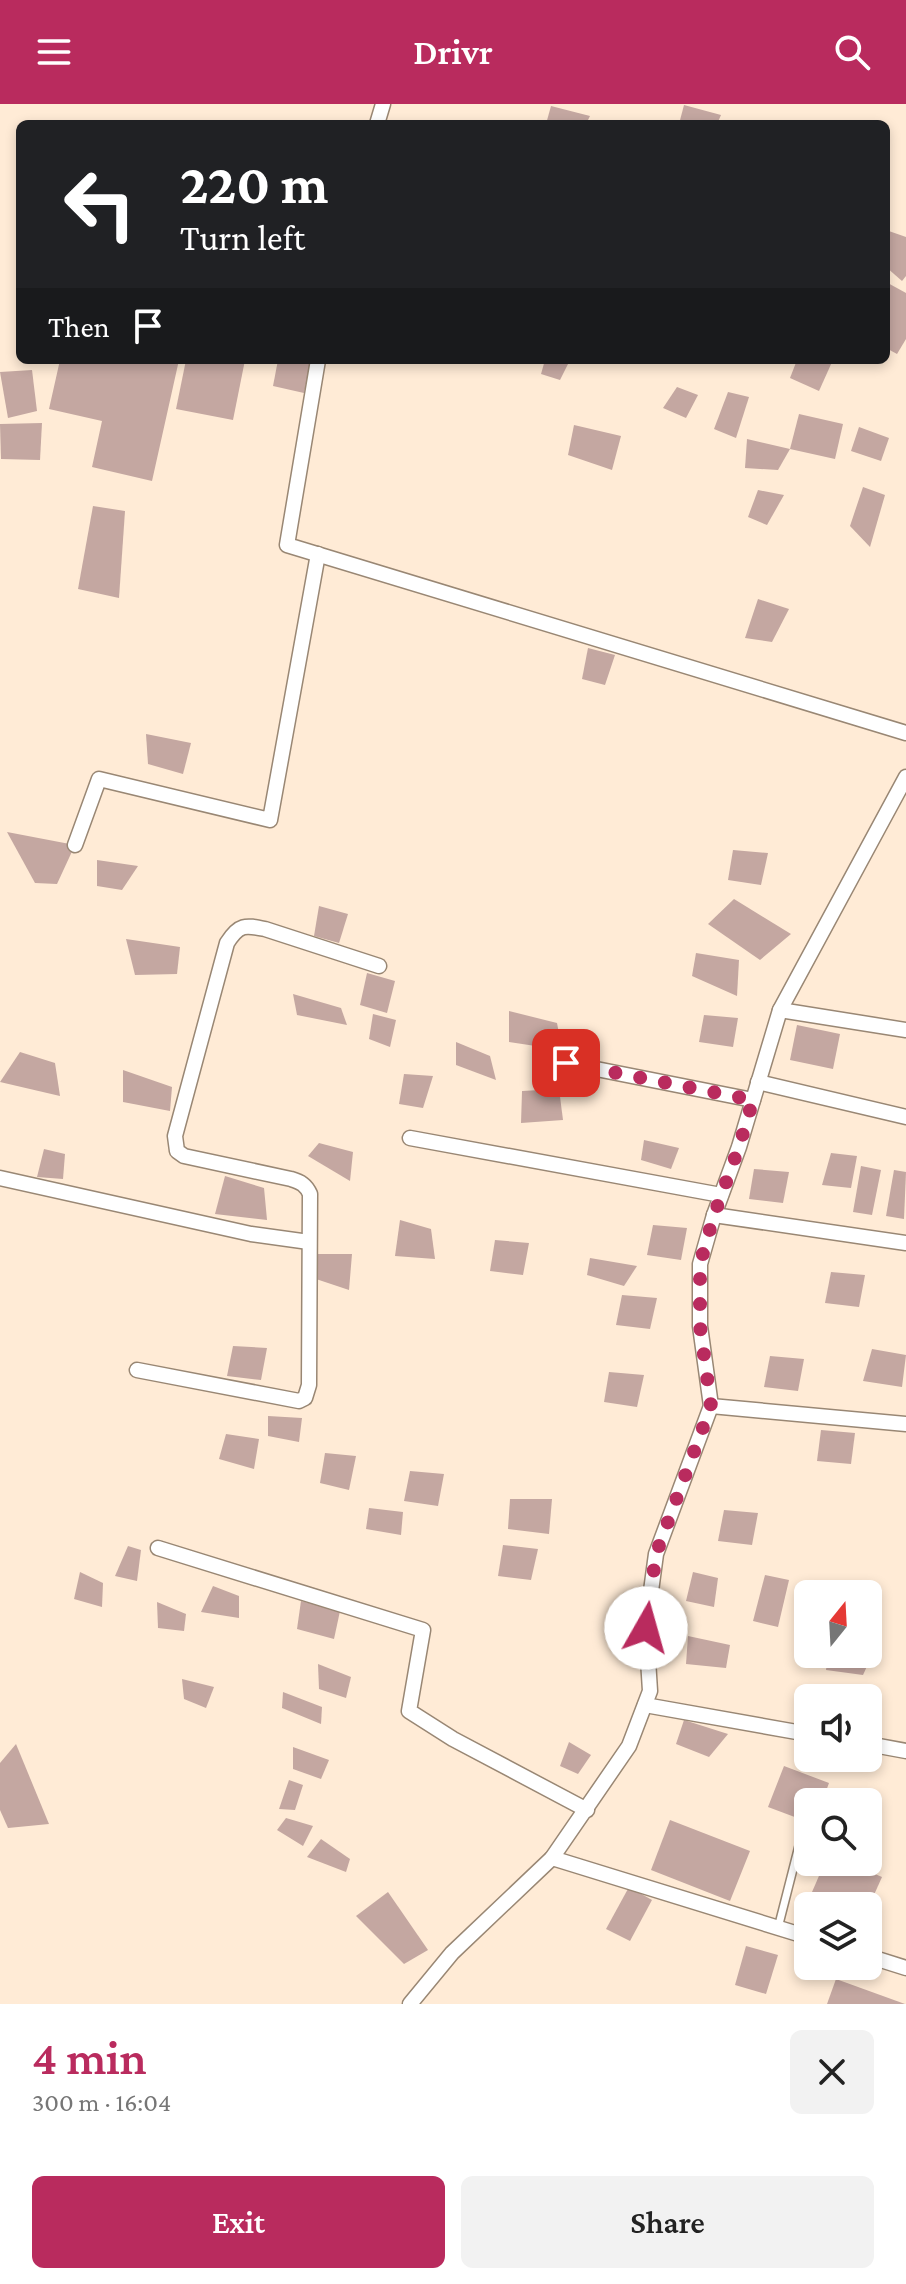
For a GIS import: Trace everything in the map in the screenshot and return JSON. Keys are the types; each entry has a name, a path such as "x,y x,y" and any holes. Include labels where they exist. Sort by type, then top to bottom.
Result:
{"street":[{"path":"317,364 287,545 906,733"},
{"path":"75,845 99,779 270,820 318,554"},
{"path":"410,2004 452,1953 552,1858 629,1746 650,1691 646,1628 656,1554 711,1406 700,1326 700,1264 714,1215 739,1147 780,1010 899,800 906,777"},
{"path":"137,1370 303,1400 309,1385 310,1194 305,1185 291,1179 184,1156 177,1151 175,1136 227,943 240,927 265,929 379,966"},
{"path":"780,1010 906,1030"},
{"path":"566,1063 753,1100"},
{"path":"758,1082 906,1117"},
{"path":"410,1138 721,1195"},
{"path":"0,1178 251,1234 309,1242"},
{"path":"714,1215 906,1243"},
{"path":"711,1406 906,1424"},
{"path":"158,1548 423,1630 409,1711 453,1739 587,1810"},
{"path":"645,1705 794,1732"},
{"path":"882,1747 906,1751"},
{"path":"552,1858 794,1933"},
{"path":"882,1960 906,1968"}],"lane":[{"path":"778,1928 794,1865"}],"building":[{"path":"684,105 721,115 719,120 680,120"},
{"path":"551,106 590,116 588,120 547,120"},
{"path":"890,231 906,237 906,276 902,281 890,270"},
{"path":"890,284 906,293 906,339 897,354 890,350"},
{"path":"59,364 178,364 152,481 92,467 102,421 49,409"},
{"path":"185,364 244,364 233,420 176,409"},
{"path":"277,364 310,364 304,393 273,386"},
{"path":"544,364 568,364 560,380 541,374"},
{"path":"795,364 831,364 819,391 790,378"},
{"path":"32,370 37,411 8,418 0,372"},
{"path":"677,387 698,395 686,418 663,408"},
{"path":"728,392 749,397 736,438 714,429"},
{"path":"799,414 843,424 835,459 790,449"},
{"path":"42,423 40,460 1,459 0,424"},
{"path":"574,425 621,436 612,470 568,455"},
{"path":"859,427 889,438 881,461 851,451"},
{"path":"747,439 790,449 778,470 745,468"},
{"path":"863,487 885,495 870,547 850,526"},
{"path":"758,490 784,495 767,525 748,517"},
{"path":"93,506 125,511 119,598 78,589"},
{"path":"758,599 789,609 772,642 745,638"},
{"path":"588,648 615,655 605,685 582,679"},
{"path":"146,734 191,743 183,774 148,764"},
{"path":"7,832 75,845 57,884 35,883"},
{"path":"733,850 768,853 761,885 728,880"},
{"path":"97,860 138,866 122,890 97,886"},
{"path":"734,899 791,934 760,960 708,924"},
{"path":"319,906 348,914 339,943 314,936"},
{"path":"126,939 180,947 177,974 135,975"},
{"path":"696,953 739,960 737,996 692,976"},
{"path":"367,973 395,981 387,1013 360,1005"},
{"path":"293,994 341,1008 347,1025 297,1015"},
{"path":"509,1011 557,1023 562,1050 509,1042"},
{"path":"373,1014 396,1020 390,1047 369,1039"},
{"path":"704,1015 738,1018 733,1047 699,1042"},
{"path":"797,1025 840,1034 833,1069 790,1060"},
{"path":"456,1042 490,1056 496,1080 456,1065"},
{"path":"20,1052 55,1063 60,1096 0,1082"},
{"path":"123,1070 172,1087 170,1111 123,1102"},
{"path":"404,1074 433,1076 423,1108 399,1104"},
{"path":"559,1089 563,1120 521,1123 522,1091"},
{"path":"644,1140 679,1148 671,1169 641,1160"},
{"path":"319,1143 353,1152 350,1181 308,1156"},
{"path":"44,1149 65,1154 63,1179 37,1177"},
{"path":"831,1153 857,1156 851,1188 822,1185"},
{"path":"861,1166 881,1170 872,1215 853,1212"},
{"path":"754,1169 789,1172 783,1203 749,1199"},
{"path":"894,1170 906,1172 904,1219 886,1216"},
{"path":"225,1176 264,1188 267,1220 215,1214"},
{"path":"400,1220 431,1229 435,1259 395,1256"},
{"path":"653,1225 687,1228 681,1260 647,1255"},
{"path":"495,1240 529,1243 523,1275 490,1271"},
{"path":"310,1254 352,1254 349,1290 316,1279"},
{"path":"590,1258 637,1266 624,1286 587,1275"},
{"path":"831,1272 865,1275 859,1307 825,1303"},
{"path":"622,1295 657,1298 650,1329 616,1325"},
{"path":"233,1346 267,1348 261,1380 227,1376"},
{"path":"872,1349 906,1355 902,1387 863,1381"},
{"path":"770,1356 804,1359 798,1391 764,1387"},
{"path":"609,1372 644,1375 637,1407 604,1402"},
{"path":"268,1416 302,1418 299,1442 268,1436"},
{"path":"821,1430 855,1433 851,1464 817,1461"},
{"path":"226,1434 259,1439 254,1469 219,1459"},
{"path":"325,1453 356,1456 349,1490 320,1483"},
{"path":"410,1471 444,1474 438,1506 404,1501"},
{"path":"510,1499 552,1499 549,1534 508,1529"},
{"path":"369,1508 403,1512 401,1535 366,1529"},
{"path":"724,1510 758,1513 752,1545 718,1541"},
{"path":"503,1545 538,1549 531,1580 498,1576"},
{"path":"128,1546 141,1550 137,1581 115,1576"},
{"path":"80,1572 103,1583 102,1607 74,1599"},
{"path":"693,1572 718,1578 714,1607 686,1601"},
{"path":"765,1575 789,1580 778,1627 753,1621"},
{"path":"213,1586 239,1596 239,1618 201,1612"},
{"path":"301,1601 340,1611 334,1639 297,1629"},
{"path":"157,1602 186,1614 184,1631 158,1628"},
{"path":"688,1636 730,1645 726,1668 686,1664"},
{"path":"318,1664 351,1677 346,1698 319,1689"},
{"path":"826,1668 866,1668 863,1675"},
{"path":"182,1679 214,1687 206,1708 184,1699"},
{"path":"283,1692 322,1707 321,1724 282,1708"},
{"path":"684,1720 728,1734 709,1757 676,1744"},
{"path":"569,1742 591,1755 578,1774 560,1766"},
{"path":"16,1744 49,1824 8,1828 0,1810 0,1763"},
{"path":"293,1747 329,1760 321,1779 293,1769"},
{"path":"784,1766 829,1783 827,1788 794,1788 794,1817 768,1807"},
{"path":"289,1780 303,1785 295,1810 279,1809"},
{"path":"286,1818 313,1826 303,1846 277,1830"},
{"path":"670,1820 750,1851 730,1901 651,1870"},
{"path":"321,1839 350,1859 346,1872 307,1857"},
{"path":"819,1876 882,1877 875,1892 812,1892"},
{"path":"629,1887 652,1900 630,1941 606,1929"},
{"path":"388,1892 428,1950 404,1964 356,1916"},
{"path":"746,1946 778,1955 766,1994 735,1985"},
{"path":"836,1980 839,1980 905,2004 827,2004"}],"route":[{"path":"566,1063 753,1100 700,1264 700,1326 711,1406 656,1554 646,1628"}]}
